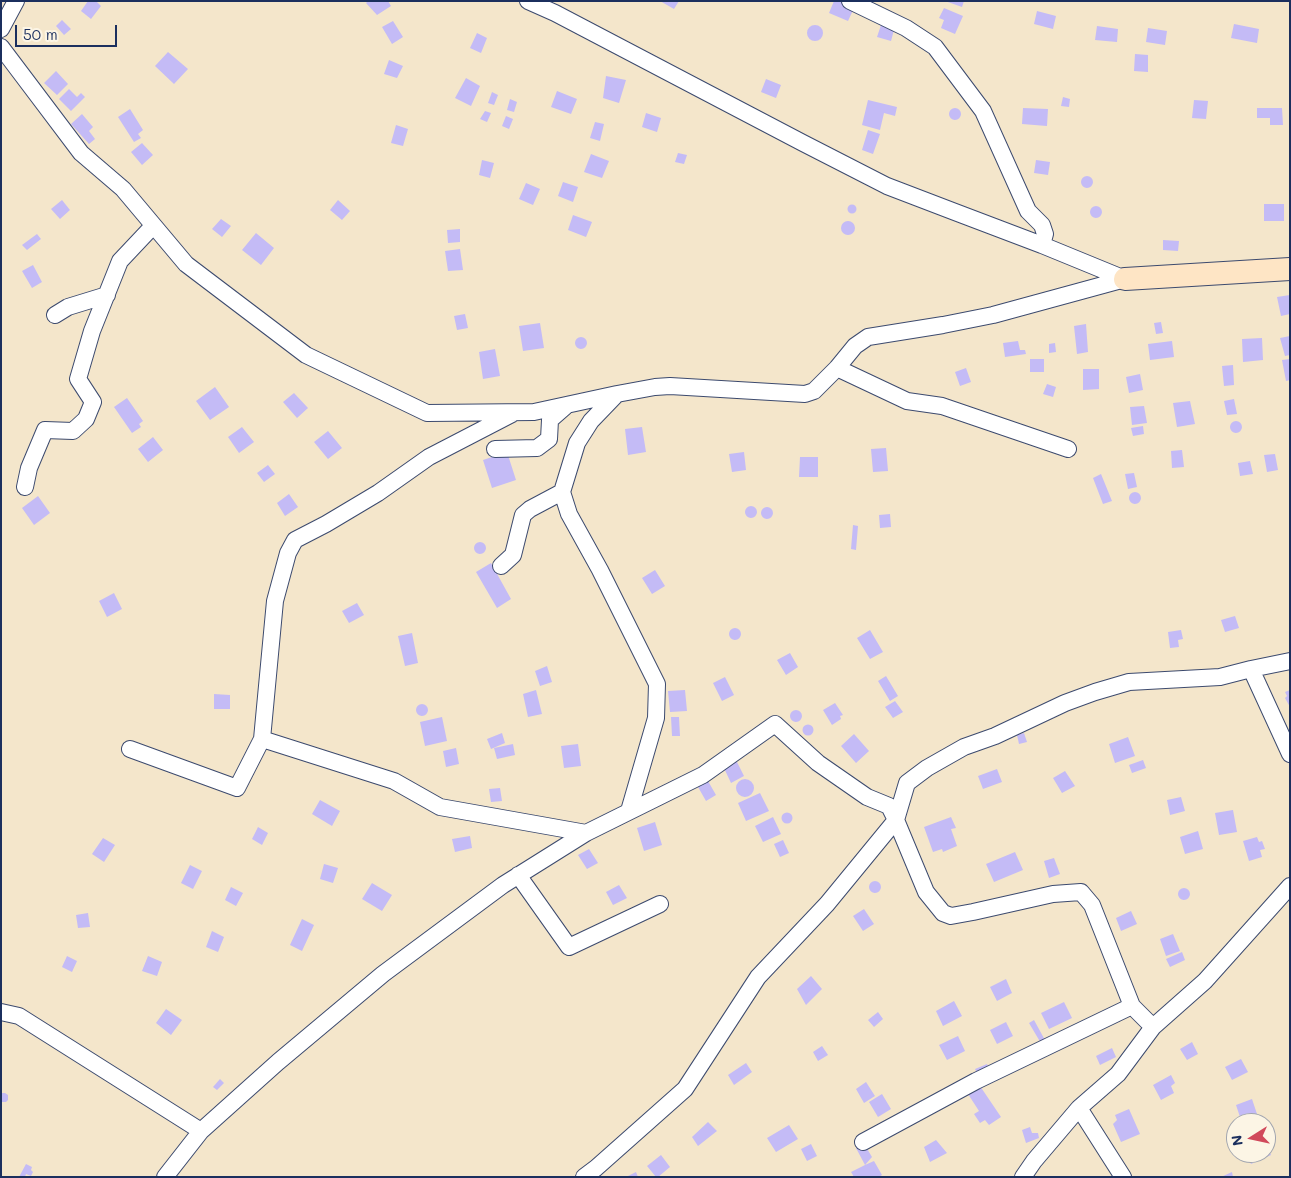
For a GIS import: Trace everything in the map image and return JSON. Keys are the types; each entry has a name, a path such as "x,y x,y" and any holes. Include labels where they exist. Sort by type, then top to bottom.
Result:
{"main road":[{"path":"1125,279 1290,269"}],"street":[{"path":"1,29 16,1"},
{"path":"528,1 555,13 887,186 1125,279"},
{"path":"850,1 906,28 935,47 983,111 1028,212 1042,225 1045,234 1042,245"},
{"path":"1,47 81,153 123,189 186,264 306,356 427,413 534,412 617,394 670,386 805,394 814,391 837,368 855,346 868,337 943,326 993,316 1125,279"},
{"path":"25,487 29,468 45,430 73,431 86,419 93,402 78,379 92,331 120,261 153,226"},
{"path":"55,315 68,307 107,295"},
{"path":"837,368 907,401 942,406 1068,449"},
{"path":"617,394 591,422 577,443 562,492 569,514 600,570 657,684 656,718 630,811"},
{"path":"495,449 537,448 549,439 550,420 568,405"},
{"path":"130,749 238,788 262,739 275,601 288,553 295,540 378,493 430,458 515,413"},
{"path":"501,566 513,555 523,515 530,509 562,492"},
{"path":"593,1174 686,1090 758,977 827,904 896,820 907,783 927,768 964,747 995,736 1065,703 1095,692 1129,682 1220,677 1290,661"},
{"path":"1252,669 1290,754"},
{"path":"165,1177 201,1131 278,1062 383,974 518,875 586,833 703,775 775,724 818,763 866,797 889,806 926,892 943,914 951,916 1053,894 1081,892 1092,905 1132,1006 1153,1027"},
{"path":"262,739 394,781 440,807 586,833"},
{"path":"518,875 569,947 660,904"},
{"path":"1023,1177 1034,1161 1079,1108 1118,1074 1153,1027 1205,981 1290,886"},
{"path":"864,1142 976,1081 1132,1006"},
{"path":"1,1012 19,1016 201,1131"},
{"path":"1079,1108 1123,1177"}],"building":[{"path":"88,1 96,1 101,6 91,19 81,11"},
{"path":"368,1 388,1 391,6 377,15 366,3"},
{"path":"660,1 679,1 674,9"},
{"path":"834,1 839,1 854,8 848,21 829,13"},
{"path":"945,1 964,1 962,7"},
{"path":"944,8 963,16 955,34 941,28 944,20 939,18"},
{"path":"1037,11 1056,16 1053,29 1034,24"},
{"path":"62,20 71,29 64,35 56,26"},
{"path":"393,21 403,37 392,44 382,27"},
{"path":"1234,24 1259,29 1257,43 1231,38"},
{"path":"815,25 821,27 823,33 821,39 815,41 809,39 807,33 809,27"},
{"path":"881,25 894,30 891,41 877,37"},
{"path":"1097,26 1118,29 1117,42 1095,40"},
{"path":"1148,28 1167,31 1165,45 1146,42"},
{"path":"477,33 487,38 481,53 470,48"},
{"path":"168,52 188,69 174,84 155,66"},
{"path":"1135,54 1148,55 1148,72 1134,71"},
{"path":"389,60 403,66 397,78 384,74"},
{"path":"56,71 68,84 57,95 44,83"},
{"path":"606,76 626,80 619,103 603,98"},
{"path":"466,78 480,86 471,106 455,98"},
{"path":"766,79 781,85 776,98 761,92"},
{"path":"69,89 77,97 81,93 85,97 71,111 59,99"},
{"path":"557,91 577,99 571,114 551,107"},
{"path":"492,92 498,95 494,105 488,103"},
{"path":"1063,97 1070,99 1069,107 1061,106"},
{"path":"510,99 517,102 514,112 507,110"},
{"path":"868,100 897,107 895,116 884,113 880,130 862,125"},
{"path":"1194,100 1208,101 1206,119 1192,118"},
{"path":"957,108 960,109 960,119 953,120 950,119 949,112 950,109"},
{"path":"1023,108 1048,109 1047,126 1022,124"},
{"path":"1257,108 1282,108 1283,125 1270,125 1270,118 1257,118"},
{"path":"130,109 143,130 138,134 141,138 134,142 118,117"},
{"path":"485,111 491,113 487,122 480,119"},
{"path":"646,113 661,118 657,132 642,127"},
{"path":"82,114 93,127 89,131 95,139 89,144 71,124"},
{"path":"506,116 513,119 509,129 502,126"},
{"path":"595,122 604,124 600,141 590,138"},
{"path":"396,125 408,129 403,146 391,143"},
{"path":"868,130 880,134 873,154 862,150"},
{"path":"142,143 153,155 142,165 131,152"},
{"path":"678,153 687,155 684,164 675,162"},
{"path":"591,154 609,161 602,178 584,172"},
{"path":"482,160 494,163 490,178 479,175"},
{"path":"1036,160 1050,162 1048,175 1034,173"},
{"path":"1085,176 1089,176 1093,182 1089,188 1085,188 1081,184 1081,180"},
{"path":"563,182 578,187 573,202 558,196"},
{"path":"526,183 540,189 533,205 519,199"},
{"path":"62,200 70,210 60,219 51,209"},
{"path":"338,200 350,211 342,220 330,210"},
{"path":"852,204 857,209 852,214 847,209"},
{"path":"1264,204 1284,204 1284,221 1264,221"},
{"path":"1094,206 1098,206 1102,212 1098,218 1094,218 1090,214 1090,210"},
{"path":"573,215 592,222 586,237 568,230"},
{"path":"221,219 231,226 222,237 212,229"},
{"path":"848,221 853,223 855,228 853,233 848,235 843,233 841,228 843,223"},
{"path":"460,229 460,242 448,243 447,230"},
{"path":"256,233 274,248 261,265 242,250"},
{"path":"37,234 41,239 27,250 22,245"},
{"path":"1163,240 1179,241 1178,251 1163,250"},
{"path":"460,249 463,270 448,271 445,251"},
{"path":"33,265 42,282 32,288 22,271"},
{"path":"1290,295 1290,314 1281,316 1277,297"},
{"path":"465,314 468,328 457,330 454,316"},
{"path":"1161,322 1163,333 1156,334 1154,323"},
{"path":"540,323 544,348 523,351 519,326"},
{"path":"1086,324 1088,352 1077,354 1074,326"},
{"path":"1290,336 1290,355 1285,356 1280,338"},
{"path":"583,337 586,338 586,348 579,349 576,348 575,341 576,338"},
{"path":"1262,338 1263,360 1243,362 1242,339"},
{"path":"1018,341 1020,350 1025,350 1026,354 1005,357 1003,343"},
{"path":"1172,341 1174,357 1150,360 1148,344"},
{"path":"1055,343 1056,352 1049,353 1049,344"},
{"path":"495,349 500,376 483,379 479,352"},
{"path":"1030,359 1044,359 1044,372 1030,372"},
{"path":"1290,359 1290,380 1286,381 1282,360"},
{"path":"1233,365 1234,385 1224,386 1222,366"},
{"path":"966,368 971,382 960,386 955,372"},
{"path":"1083,369 1099,369 1099,389 1083,390"},
{"path":"1140,374 1143,390 1129,393 1126,377"},
{"path":"1047,384 1056,387 1053,397 1043,394"},
{"path":"215,387 229,407 210,420 196,401"},
{"path":"294,393 308,408 297,418 283,402"},
{"path":"127,398 143,421 139,424 141,427 132,433 114,407"},
{"path":"1234,399 1237,414 1227,415 1224,401"},
{"path":"1190,401 1195,424 1177,427 1173,403"},
{"path":"1144,406 1147,423 1132,425 1130,407"},
{"path":"1234,421 1238,421 1242,427 1238,433 1234,433 1230,429 1230,425"},
{"path":"1143,426 1144,434 1133,436 1131,428"},
{"path":"242,427 254,442 239,453 228,437"},
{"path":"642,427 646,452 628,455 625,429"},
{"path":"328,431 342,448 328,459 314,442"},
{"path":"153,437 163,450 148,462 138,449"},
{"path":"886,448 888,471 873,472 871,449"},
{"path":"1182,450 1184,467 1172,468 1171,451"},
{"path":"507,452 516,480 492,488 483,460"},
{"path":"744,452 746,470 732,472 729,454"},
{"path":"1275,454 1278,470 1267,472 1264,455"},
{"path":"800,457 818,457 818,477 799,477"},
{"path":"1250,461 1253,474 1240,476 1238,463"},
{"path":"268,465 275,474 264,482 257,473"},
{"path":"1134,473 1137,487 1128,489 1125,474"},
{"path":"1101,474 1112,501 1103,504 1093,478"},
{"path":"1133,492 1137,492 1141,498 1137,504 1133,504 1129,500 1129,496"},
{"path":"289,494 298,507 285,516 277,503"},
{"path":"38,496 50,513 34,525 22,508"},
{"path":"749,506 753,506 757,512 753,518 749,518 745,514 745,510"},
{"path":"769,507 772,508 772,518 765,519 762,518 761,511 762,508"},
{"path":"890,514 891,527 880,528 879,515"},
{"path":"853,525 858,526 856,550 851,549"},
{"path":"482,542 485,543 485,553 478,554 475,553 474,546 475,543"},
{"path":"491,563 511,599 497,608 476,572"},
{"path":"655,570 665,586 652,594 642,578"},
{"path":"114,593 122,609 107,617 99,601"},
{"path":"357,603 364,615 349,623 342,611"},
{"path":"1235,616 1239,628 1225,632 1221,620"},
{"path":"737,628 740,629 740,639 733,640 730,639 729,632 730,629"},
{"path":"870,630 883,652 870,659 857,638"},
{"path":"1181,630 1183,639 1178,640 1179,647 1170,648 1168,632"},
{"path":"412,633 418,663 405,666 398,636"},
{"path":"790,653 798,667 786,675 777,660"},
{"path":"547,666 552,682 540,686 535,671"},
{"path":"886,676 898,696 890,701 878,681"},
{"path":"725,677 734,695 722,701 713,683"},
{"path":"536,690 542,714 528,717 523,694"},
{"path":"685,690 687,711 670,712 668,691"},
{"path":"1290,690 1290,707 1285,698 1287,696 1285,692"},
{"path":"214,694 230,695 230,709 214,709"},
{"path":"895,701 903,712 893,718 885,707"},
{"path":"835,703 843,715 840,716 841,719 832,725 823,710"},
{"path":"422,704 428,710 422,716 416,710"},
{"path":"798,710 801,711 801,721 794,722 791,721 790,714 791,711"},
{"path":"442,717 447,741 425,746 420,722"},
{"path":"671,717 679,717 680,736 672,736"},
{"path":"808,724 814,730 808,736 802,730"},
{"path":"502,733 505,743 491,749 487,739"},
{"path":"1024,733 1027,742 1019,744 1017,735"},
{"path":"854,734 869,751 856,763 841,746"},
{"path":"1128,737 1135,756 1115,763 1109,744"},
{"path":"513,744 515,755 497,759 494,748"},
{"path":"578,744 581,766 564,768 561,746"},
{"path":"456,748 459,764 446,767 443,751"},
{"path":"736,760 744,776 731,783 723,766"},
{"path":"1143,760 1146,768 1132,773 1129,765"},
{"path":"997,769 1002,782 983,789 978,776"},
{"path":"1065,771 1075,786 1062,793 1053,778"},
{"path":"745,779 751,782 754,788 751,794 745,797 739,794 736,788 739,782"},
{"path":"708,781 716,795 706,801 698,787"},
{"path":"500,788 502,801 491,802 489,789"},
{"path":"760,793 769,811 746,821 738,803"},
{"path":"1181,797 1185,811 1170,815 1167,800"},
{"path":"320,800 340,811 332,826 312,814"},
{"path":"1233,810 1237,832 1219,835 1215,813"},
{"path":"787,812 793,818 787,824 781,818"},
{"path":"773,817 781,834 763,842 755,826"},
{"path":"951,817 956,828 951,829 957,846 943,852 942,849 933,852 924,827"},
{"path":"655,822 662,845 644,851 637,828"},
{"path":"258,827 268,833 262,845 252,839"},
{"path":"1198,831 1203,849 1185,854 1180,837"},
{"path":"470,836 472,848 455,852 452,839"},
{"path":"1257,837 1259,842 1262,841 1265,849 1260,850 1262,857 1249,861 1243,841"},
{"path":"103,838 115,845 104,862 92,854"},
{"path":"783,840 789,853 780,857 774,844"},
{"path":"589,849 598,863 587,869 578,855"},
{"path":"1015,852 1023,870 994,882 986,864"},
{"path":"1054,858 1060,874 1049,878 1044,861"},
{"path":"324,864 338,868 333,883 320,879"},
{"path":"190,865 202,871 193,889 181,883"},
{"path":"877,881 880,882 880,892 873,893 870,892 869,885 870,882"},
{"path":"372,883 392,895 382,911 362,899"},
{"path":"619,885 627,898 613,905 606,892"},
{"path":"231,887 243,893 236,906 225,900"},
{"path":"1186,888 1189,889 1189,899 1182,900 1179,899 1178,892 1179,889"},
{"path":"864,909 874,924 863,931 853,916"},
{"path":"1131,911 1137,924 1121,931 1116,918"},
{"path":"88,913 90,927 78,928 76,915"},
{"path":"302,919 314,925 302,951 290,945"},
{"path":"212,931 224,937 218,952 206,947"},
{"path":"1173,934 1180,951 1166,956 1160,939"},
{"path":"1182,952 1185,960 1170,967 1166,959"},
{"path":"67,956 77,961 72,972 62,967"},
{"path":"148,956 162,962 157,976 142,971"},
{"path":"811,976 822,989 806,1005 797,989"},
{"path":"1006,979 1012,993 997,1001 990,987"},
{"path":"954,1001 962,1016 943,1026 936,1011"},
{"path":"1064,1002 1072,1018 1049,1029 1041,1013"},
{"path":"166,1009 182,1020 171,1035 156,1023"},
{"path":"878,1012 883,1019 874,1027 868,1020"},
{"path":"1034,1020 1046,1042 1042,1045 1029,1023"},
{"path":"1006,1022 1013,1036 997,1044 990,1030"},
{"path":"958,1036 965,1051 947,1060 939,1045"},
{"path":"1192,1042 1198,1054 1187,1060 1180,1049"},
{"path":"822,1046 828,1055 818,1061 813,1052"},
{"path":"1112,1048 1116,1057 1100,1065 1096,1056"},
{"path":"1241,1059 1248,1072 1232,1080 1225,1067"},
{"path":"746,1063 752,1072 734,1085 728,1075"},
{"path":"987,1064 990,1070 979,1076 975,1069"},
{"path":"1171,1075 1175,1083 1171,1086 1174,1093 1161,1100 1153,1085"},
{"path":"220,1079 224,1083 217,1090 213,1087"},
{"path":"866,1082 875,1096 864,1103 856,1089"},
{"path":"980,1086 1001,1117 989,1125 985,1120 980,1123 974,1114 979,1111 968,1094"},
{"path":"1,1093 8,1095 6,1102 1,1102"},
{"path":"882,1094 891,1109 878,1117 869,1102"},
{"path":"1252,1099 1257,1113 1239,1113 1236,1105"},
{"path":"1129,1109 1140,1134 1121,1142 1113,1124 1117,1120 1115,1115"},
{"path":"708,1122 717,1131 698,1146 692,1137"},
{"path":"789,1125 798,1139 776,1152 767,1138"},
{"path":"1030,1127 1032,1133 1038,1133 1039,1138 1026,1143 1022,1130"},
{"path":"936,1140 947,1153 930,1162 924,1147"},
{"path":"863,1142 872,1157 865,1165 856,1148"},
{"path":"811,1144 817,1156 807,1161 801,1149"},
{"path":"661,1155 670,1167 656,1177 647,1166"},
{"path":"874,1161 882,1175 879,1177 854,1177 851,1172"},
{"path":"26,1164 32,1167 31,1170 33,1172 31,1176 26,1174 25,1177 19,1177"},
{"path":"636,1172 638,1177 626,1177"},
{"path":"1232,1172 1233,1177 1221,1177"}]}
